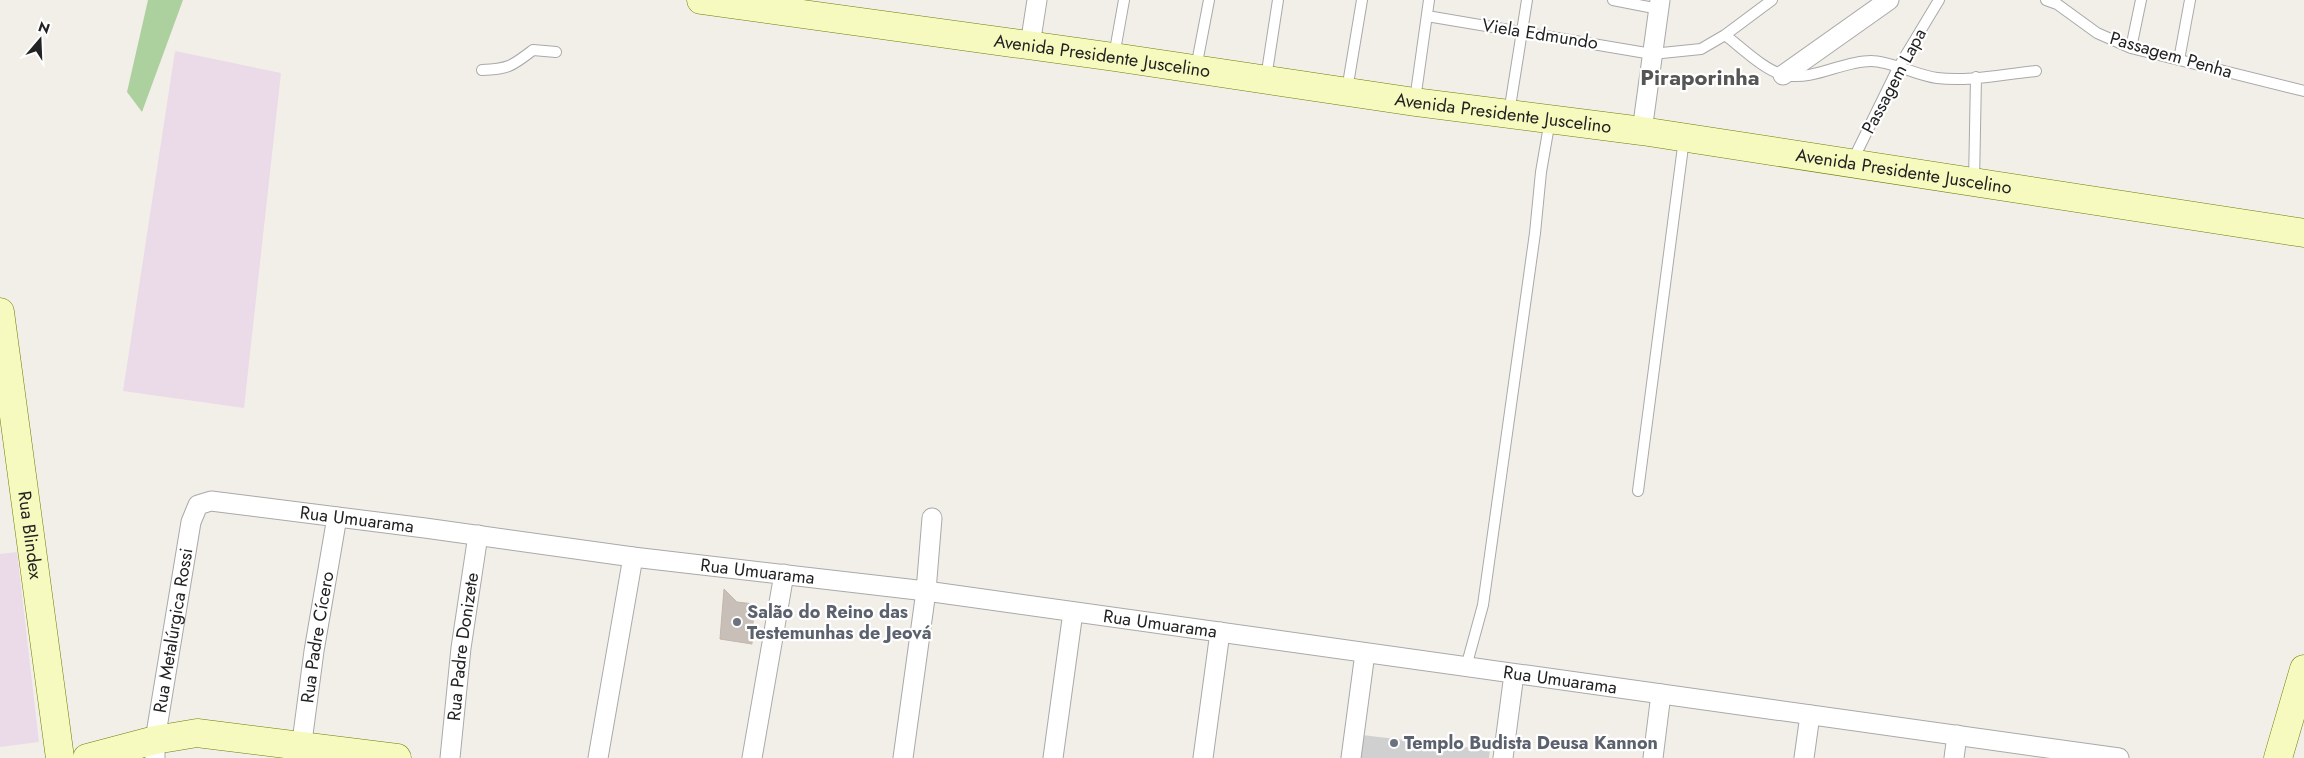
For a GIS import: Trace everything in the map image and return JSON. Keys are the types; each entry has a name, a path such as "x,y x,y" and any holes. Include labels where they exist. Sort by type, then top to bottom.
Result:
{"street":[{"name":"Avenida Presidente Juscelino","path":"701,0 1030,45 1415,102 1642,131 2304,233"},
{"path":"1030,45 1037,0"},
{"path":"1783,75 1889,0"},
{"path":"1642,131 1659,5"},
{"name":"Rua Blindex","path":"0,312 60,758"},
{"name":"Rua Umuarama","path":"198,505 212,501 338,516 633,557 926,591 2108,757"},
{"name":"Rua Metalúrgica Rossi","path":"155,749 191,522 198,505"},
{"name":"Rua Padre Cícero","path":"300,752 314,652 338,516"},
{"path":"903,758 926,591 932,518"},
{"name":"Rua Padre Donizete","path":"450,758 462,648 478,535"},
{"path":"598,758 633,557"},
{"path":"752,758 784,574"},
{"path":"1053,758 1073,612"},
{"path":"1202,758 1220,632"},
{"path":"1350,758 1365,653"},
{"path":"2278,758 2304,669"},
{"path":"1503,758 1514,674"},
{"path":"1653,758 1662,694"},
{"path":"1804,758 1810,715"},
{"path":"87,758 155,749 197,734 300,752 397,758"},
{"path":"1954,758 1957,735"}],"lane":[{"path":"1114,57 1124,0"},
{"path":"1196,69 1209,0"},
{"path":"1266,79 1278,0"},
{"path":"1347,91 1362,0"},
{"path":"1415,102 1429,0"},
{"path":"1509,113 1527,0"},
{"path":"1613,0 1659,5"},
{"name":"Viela Edmundo","path":"1427,16 1652,54 1702,49 1725,35 1772,0"},
{"name":"Passagem Lapa","path":"1851,163 1898,68 1938,0"},
{"name":"Passagem Penha","path":"2046,0 2058,2 2097,33 2132,48 2304,90"},
{"path":"2132,48 2141,0"},
{"path":"2179,60 2190,0"},
{"path":"1725,35 1765,66 1783,75 1809,74 1857,62 1872,61 1939,78 1976,77 2036,71"},
{"path":"482,70 501,70 511,67 533,50 556,52"},
{"path":"1974,183 1976,77"},
{"path":"1466,667 1483,605 1535,233 1541,172 1550,119"},
{"path":"1638,491 1682,166 1684,138"}],"shaded area":[{"path":"175,51 281,73 244,408 123,391"},
{"path":"17,552 39,742 0,747 0,554"},
{"name":"Templo Budista Deusa Kannon","path":"1362,735 1490,750 1489,758 1359,758"}],"green space":[{"path":"148,0 183,0 142,112 127,92"}],"building":[{"name":"Salão do Reino das Testemunhas de Jeová","path":"724,589 737,602 754,604 752,644 720,639"}],"place":[{"name":"Salão do Reino das Testemunhas de Jeová","path":"737,622"},
{"name":"Templo Budista Deusa Kannon","path":"1394,743"}],"district":[{"name":"Piraporinha","path":"1700,77"}]}
